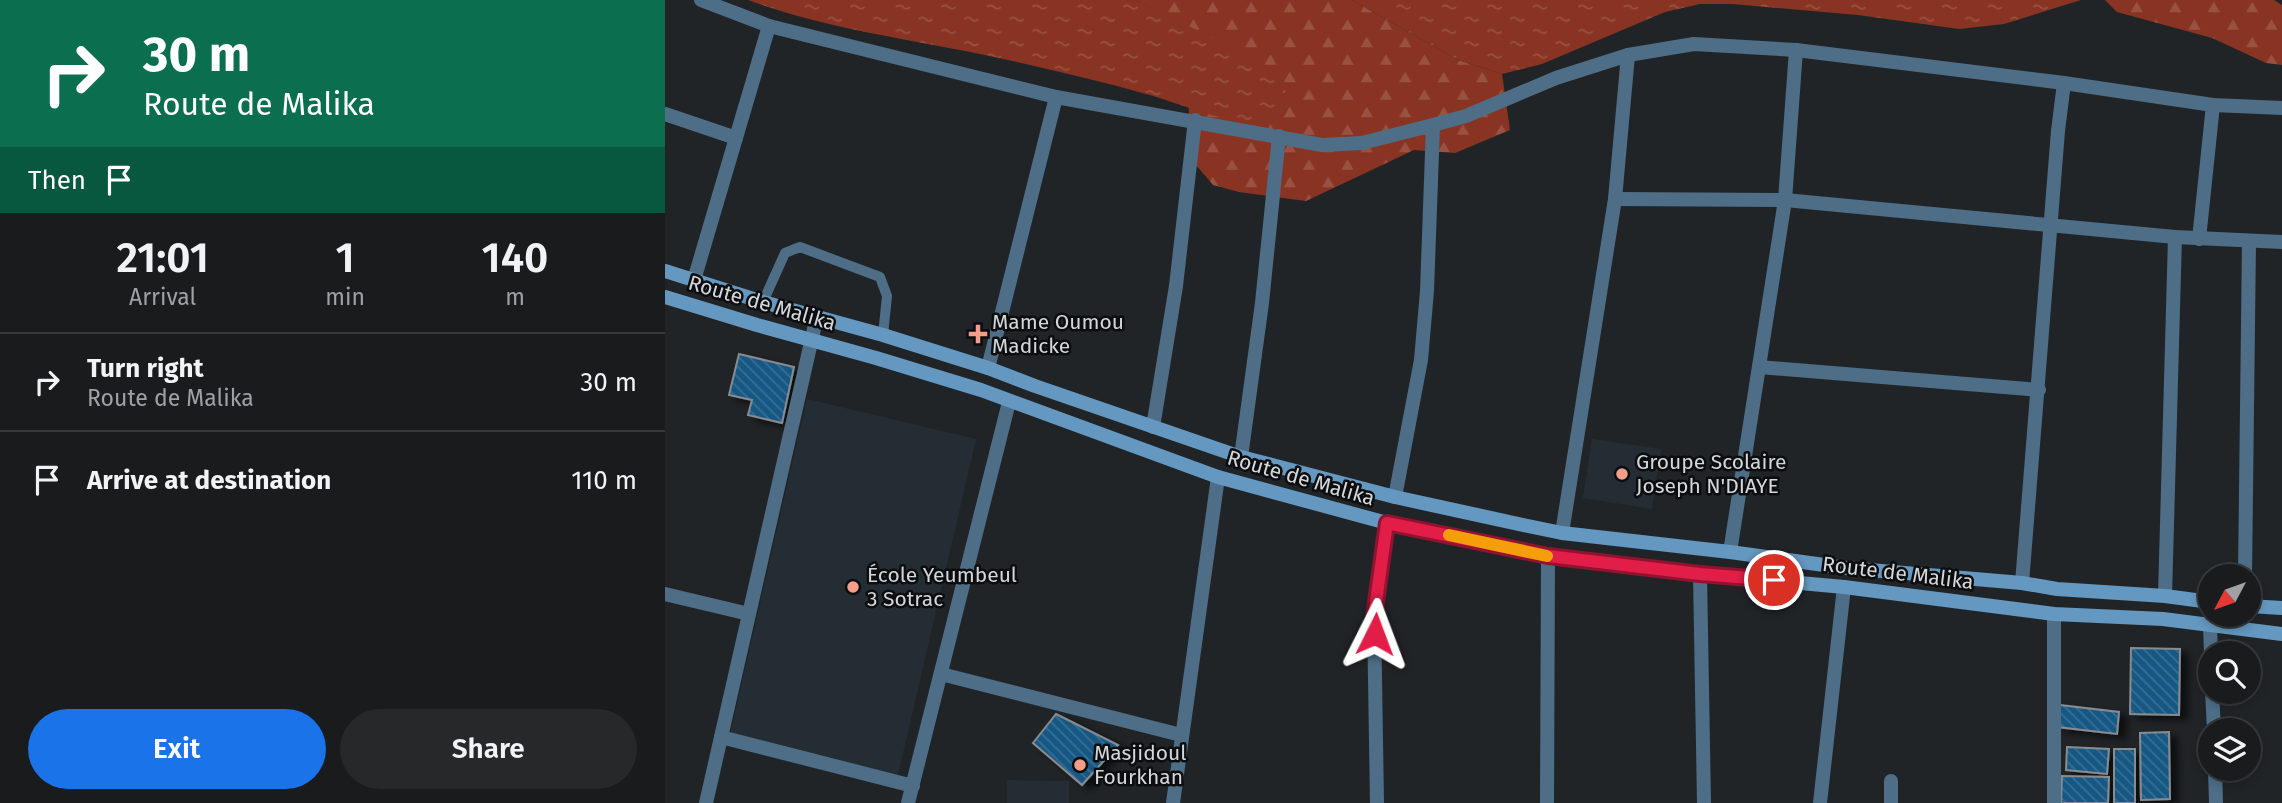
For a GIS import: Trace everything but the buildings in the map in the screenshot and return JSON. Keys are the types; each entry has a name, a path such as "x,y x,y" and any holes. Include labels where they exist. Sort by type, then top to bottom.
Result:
{"main road":[{"name":"Route de Malika","path":"665,271 988,368 1241,457 1395,498 1562,533 1846,568 2198,600"},
{"name":"Route de Malika","path":"665,297 981,390 1218,477 1387,523 1548,556 1844,587 2054,614 2198,624"},
{"path":"2261,607 2282,608"},
{"name":"Route de Malika","path":"2219,627 2282,634"}],"street":[{"path":"701,0 769,26 1056,97 1322,145 1362,143 1433,125 1466,116 1556,78 1628,55 1694,44 1796,50 2064,83 2213,105 2282,108"},
{"path":"694,280 769,26"},
{"path":"1730,552 1785,200 1796,50"},
{"path":"1562,533 1615,199 1628,55"},
{"path":"2022,583 2057,131 2064,83"},
{"path":"988,368 1056,97"},
{"path":"2199,239 2213,105"},
{"path":"665,114 736,138"},
{"path":"1153,427 1175,298 1195,120"},
{"path":"1395,498 1421,360 1429,263 1433,125"},
{"path":"1241,457 1262,303 1279,136"},
{"path":"1615,199 1785,200 2175,237 2282,242"},
{"path":"2165,596 2175,237"},
{"path":"2245,564 2249,241"},
{"path":"706,803 817,316"},
{"path":"1759,367 2039,390"},
{"path":"908,803 1009,402"},
{"path":"1173,803 1218,477"},
{"path":"1377,803 1374,616 1387,523"},
{"path":"1547,803 1548,556"},
{"path":"1700,574 1703,803"},
{"path":"1820,803 1844,587"},
{"path":"665,594 749,614"},
{"path":"2054,614 2054,803"},
{"path":"941,674 1181,735"},
{"path":"721,737 913,786"},
{"path":"1891,781 1891,803"},
{"path":"2216,781 2217,803"}],"lane":[{"path":"763,302 785,253 800,247 880,277 887,296 883,335"}],"shaded area":[{"name":"École Yeumbeul 3 Sotrac","path":"807,399 976,439 898,775 730,734"},
{"name":"Groupe Scolaire Joseph N'DIAYE","path":"1592,439 1661,449 1652,509 1583,498"},
{"path":"1007,780 1069,781 1069,803 1007,803"}],"green space":[{"path":"1136,0 1352,0 1458,60 1502,74 1510,130 1455,153 1414,150 1306,201 1239,192 1213,185 1186,153 1189,108 1255,122 1165,15"},
{"path":"2105,0 2274,0 2282,5 2282,65 2266,63 2212,38 2117,12"}],"water":[{"path":"748,0 1136,0 1260,61 1286,86 1284,105 1275,118 1267,120 1254,122 1227,119 1098,81 848,28"},
{"path":"1352,0 2081,0 2004,24 1959,29 1858,15 1733,4 1700,4 1665,12 1542,64 1502,74 1458,60"}],"slow traffic":[{"path":"1449,535 1547,556"}],"place":[{"name":"Mame Oumou Madicke","path":"978,334"},
{"name":"Groupe Scolaire Joseph N'DIAYE","path":"1622,474"},
{"name":"École Yeumbeul 3 Sotrac","path":"853,587"},
{"name":"Masjidoul Fourkhan","path":"1080,765"}],"route":[{"path":"1375,634 1374,616 1387,523 1548,556 1774,580"}]}
